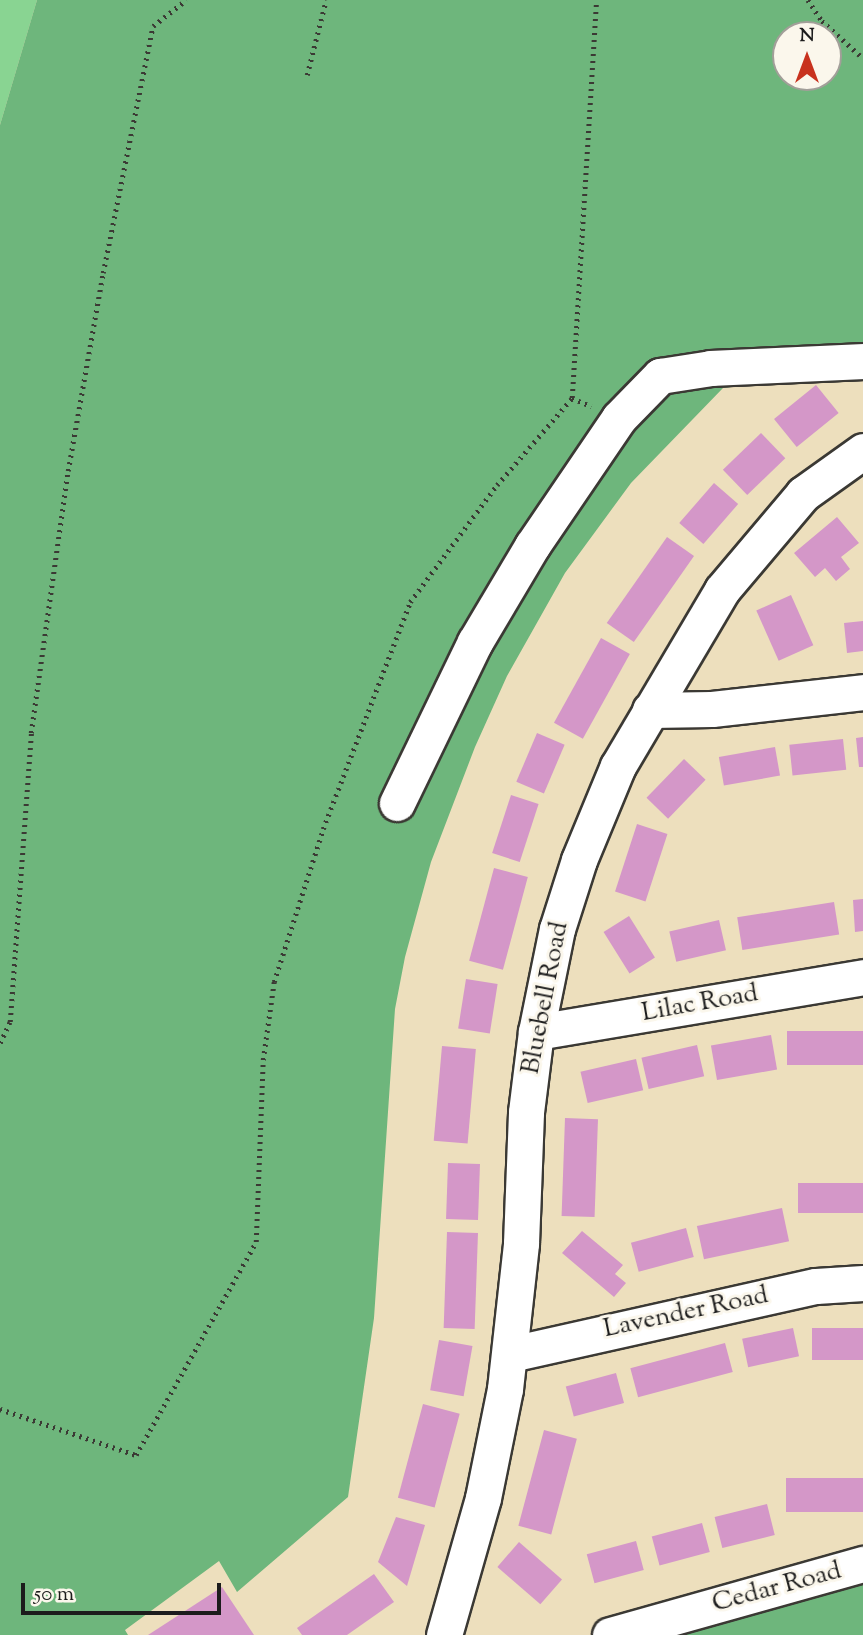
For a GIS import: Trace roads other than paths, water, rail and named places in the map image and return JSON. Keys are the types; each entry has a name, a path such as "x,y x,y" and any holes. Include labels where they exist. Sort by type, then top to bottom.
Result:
{"street":[{"path":"397,803 475,642 532,546 619,418 660,376 711,368 863,361"},
{"name":"Bluebell Road","path":"444,1635 483,1498 511,1354 521,1243 526,1112 536,1032 557,929 579,860 618,766 722,590 803,494 863,451"},
{"path":"650,710 712,709 863,692"},
{"name":"Lilac Road","path":"536,1032 863,977"},
{"name":"Lavender Road","path":"511,1354 816,1286 863,1283"},
{"name":"Cedar Road","path":"610,1635 863,1564"}]}
